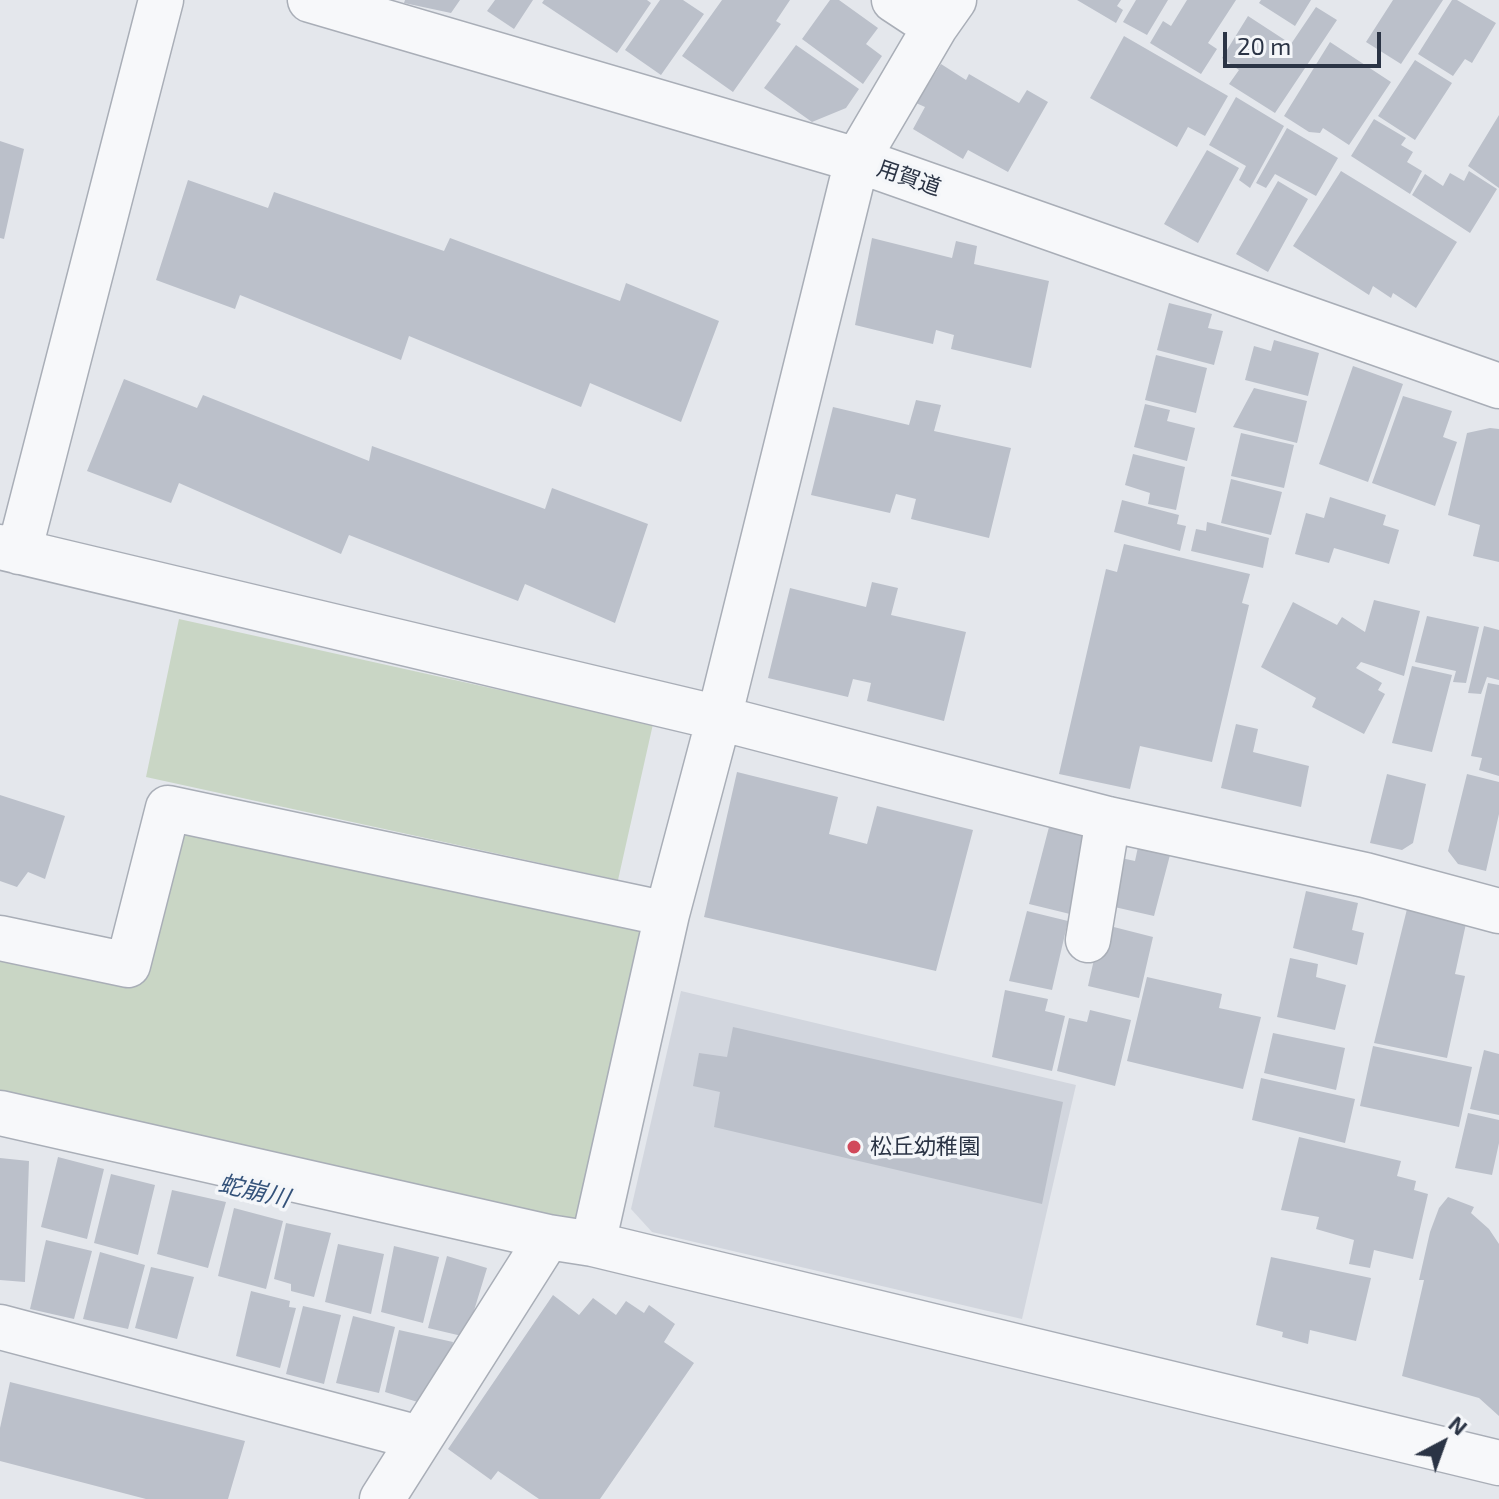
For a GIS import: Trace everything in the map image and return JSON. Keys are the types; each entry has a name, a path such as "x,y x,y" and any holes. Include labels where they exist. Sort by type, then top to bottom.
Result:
{"street":[{"path":"161,0 9,549 719,718 1108,819 1365,875 1499,911"},
{"name":"用賀道","path":"310,0 857,160 1499,386"},
{"path":"593,1244 667,914 719,718 857,160 944,14 894,0"},
{"path":"0,938 128,965 168,808 667,914"},
{"path":"1088,940 1108,819"},
{"path":"0,1113 548,1237 593,1244 1499,1463"},
{"path":"382,1499 548,1237"},
{"path":"0,1327 419,1438"}],"shaded area":[{"name":"松丘幼稚園","path":"681,991 1076,1085 1022,1319 652,1232 631,1209"}],"green space":[{"path":"179,619 653,724 618,880 146,777"},
{"path":"183,828 642,926 577,1220 0,1096 0,955 138,983"}],"building":[{"path":"405,0 460,0 451,13 404,3"},
{"path":"495,0 533,0 514,29 487,11"},
{"path":"544,0 647,0 651,3 617,53 542,3"},
{"path":"660,0 683,0 704,14 661,75 625,50"},
{"path":"722,0 790,0 776,21 781,24 733,92 682,56"},
{"path":"830,0 839,0 878,28 866,44 882,56 863,84 802,39"},
{"path":"1077,0 1121,0 1117,6 1123,10 1116,23"},
{"path":"1136,0 1168,0 1147,35 1123,22"},
{"path":"1187,0 1236,0 1208,43 1217,49 1201,74 1150,43 1163,21 1171,26"},
{"path":"1261,0 1311,0 1295,26 1259,3"},
{"path":"1393,0 1443,0 1401,64 1366,42"},
{"path":"1452,0 1496,23 1472,63 1465,59 1453,76 1418,54"},
{"path":"1316,7 1337,20 1275,113 1229,84 1239,70 1222,58 1248,16 1291,44"},
{"path":"1124,36 1228,96 1205,136 1188,127 1177,147 1090,98"},
{"path":"1330,42 1391,82 1349,145 1323,128 1320,133 1309,132 1284,116"},
{"path":"796,45 859,89 846,108 812,122 764,88"},
{"path":"1415,60 1452,83 1415,140 1378,116"},
{"path":"941,64 966,80 969,74 1019,103 1027,90 1048,102 1008,172 968,150 963,159 913,129 925,107 916,103"},
{"path":"1236,97 1284,126 1250,188 1239,180 1246,166 1209,145"},
{"path":"1499,115 1499,188 1468,166"},
{"path":"1374,119 1406,138 1401,145 1413,152 1407,162 1422,171 1410,194 1351,156"},
{"path":"1287,128 1338,158 1316,196 1275,174 1266,188 1256,183"},
{"path":"0,141 24,149 4,239 0,238"},
{"path":"1207,150 1239,168 1198,243 1164,224"},
{"path":"1341,171 1457,242 1416,308 1393,293 1391,298 1373,286 1369,295 1293,246"},
{"path":"1469,171 1497,189 1470,233 1412,195 1425,174 1443,186 1450,173 1464,181"},
{"path":"188,180 268,208 274,192 444,251 450,238 620,301 626,283 719,321 681,422 590,383 581,407 409,336 401,360 240,295 235,309 156,280"},
{"path":"1278,181 1308,199 1268,272 1236,254"},
{"path":"872,238 952,258 956,241 977,246 974,264 1049,281 1031,368 951,349 954,335 936,330 933,344 855,325"},
{"path":"1169,303 1212,314 1208,328 1223,331 1214,365 1157,350"},
{"path":"1274,340 1319,353 1308,396 1245,380 1254,346 1271,351"},
{"path":"1156,355 1207,368 1196,413 1145,400"},
{"path":"1353,366 1403,384 1368,482 1319,464"},
{"path":"124,379 197,408 203,395 369,461 372,446 545,509 552,488 648,524 615,623 525,584 518,601 349,535 341,554 179,483 171,503 87,471"},
{"path":"1254,388 1307,401 1297,443 1233,427"},
{"path":"1403,396 1452,411 1443,437 1457,442 1435,506 1372,483"},
{"path":"916,400 941,405 934,431 1011,448 989,538 911,519 916,499 896,494 890,513 811,495 833,407 909,425"},
{"path":"1145,404 1170,410 1167,421 1195,428 1187,461 1134,447"},
{"path":"1499,429 1499,562 1473,556 1480,525 1448,515 1467,433"},
{"path":"1241,433 1294,445 1284,488 1231,476"},
{"path":"1133,454 1185,467 1176,510 1148,504 1150,493 1125,485"},
{"path":"1231,479 1282,492 1271,535 1221,523"},
{"path":"1330,497 1386,515 1383,525 1399,530 1389,564 1334,548 1329,563 1295,554 1306,513 1324,518"},
{"path":"1122,500 1179,515 1177,524 1186,526 1180,551 1114,532"},
{"path":"1207,522 1269,538 1263,568 1191,551 1196,529 1206,531"},
{"path":"1124,544 1250,574 1242,603 1249,605 1212,762 1140,746 1130,789 1059,774 1106,569 1117,572"},
{"path":"872,582 898,588 891,615 966,632 944,721 867,701 871,683 853,679 848,697 768,678 790,588 866,607"},
{"path":"1374,600 1420,611 1404,676 1361,662 1356,668 1382,683 1378,690 1385,694 1364,734 1312,707 1316,698 1261,667 1293,602 1337,625 1342,617 1365,632"},
{"path":"1427,616 1479,627 1466,683 1453,682 1456,671 1415,662"},
{"path":"1484,626 1499,630 1499,680 1487,677 1481,694 1468,693"},
{"path":"1412,666 1452,675 1432,752 1392,743"},
{"path":"1488,683 1499,685 1499,776 1479,770 1482,758 1471,756"},
{"path":"1236,724 1258,729 1253,752 1309,766 1301,807 1221,788"},
{"path":"737,772 838,797 829,834 867,844 877,806 973,830 936,971 704,917"},
{"path":"1387,774 1426,784 1413,843 1402,850 1370,843"},
{"path":"1467,774 1499,782 1499,814 1486,871 1458,864 1448,851"},
{"path":"0,795 65,816 45,879 28,872 17,887 0,881"},
{"path":"1049,827 1087,837 1070,914 1029,904"},
{"path":"1138,847 1170,855 1154,916 1110,906 1121,858 1135,861"},
{"path":"1306,891 1358,903 1352,930 1364,933 1357,965 1293,948"},
{"path":"1408,905 1467,919 1455,974 1465,976 1447,1058 1374,1043"},
{"path":"1027,911 1068,921 1052,990 1009,981"},
{"path":"1102,924 1153,937 1139,998 1088,986"},
{"path":"1290,958 1318,964 1316,977 1346,985 1335,1030 1277,1017"},
{"path":"1147,977 1222,994 1219,1008 1261,1017 1243,1089 1127,1061"},
{"path":"1005,990 1048,999 1045,1011 1065,1016 1052,1071 992,1057"},
{"path":"1090,1010 1131,1020 1115,1086 1057,1071 1069,1018 1087,1022"},
{"name":"松丘幼稚園","path":"733,1027 1063,1102 1042,1204 714,1127 720,1092 693,1086 699,1053 727,1057"},
{"path":"1273,1033 1345,1048 1336,1090 1264,1073"},
{"path":"1373,1046 1472,1067 1459,1127 1360,1106"},
{"path":"1484,1050 1499,1054 1499,1115 1470,1109"},
{"path":"1261,1078 1355,1099 1345,1143 1252,1120"},
{"path":"1468,1113 1499,1120 1499,1143 1492,1175 1455,1168"},
{"path":"1299,1137 1401,1161 1397,1176 1416,1181 1414,1190 1428,1194 1413,1259 1374,1250 1370,1268 1349,1264 1354,1240 1316,1229 1319,1217 1281,1210"},
{"path":"58,1157 104,1169 87,1239 41,1227"},
{"path":"0,1158 29,1161 25,1282 0,1280"},
{"path":"111,1174 155,1185 138,1255 94,1243"},
{"path":"172,1190 226,1202 208,1268 157,1254"},
{"path":"1448,1197 1474,1207 1471,1213 1489,1229 1499,1244 1499,1416 1479,1398 1402,1376 1424,1280 1419,1280 1430,1232 1439,1208"},
{"path":"234,1208 283,1221 266,1289 218,1276"},
{"path":"286,1223 331,1233 314,1297 291,1291 291,1284 274,1279"},
{"path":"46,1240 92,1251 74,1319 30,1309"},
{"path":"338,1244 384,1254 371,1314 325,1302"},
{"path":"394,1246 439,1257 423,1323 381,1312"},
{"path":"100,1252 145,1265 128,1329 83,1319"},
{"path":"447,1256 487,1268 466,1337 428,1328"},
{"path":"1271,1257 1371,1278 1356,1341 1310,1330 1308,1344 1282,1337 1283,1332 1256,1325"},
{"path":"151,1267 194,1277 177,1339 135,1328"},
{"path":"251,1291 290,1301 289,1307 296,1308 280,1368 236,1356"},
{"path":"553,1295 579,1315 593,1298 616,1315 626,1301 644,1313 649,1305 675,1324 664,1342 694,1363 600,1499 539,1499 498,1471 491,1480 448,1449"},
{"path":"303,1306 341,1315 324,1384 286,1374"},
{"path":"353,1316 395,1327 379,1393 336,1383"},
{"path":"399,1330 453,1342 449,1361 421,1403 385,1392"},
{"path":"10,1382 245,1441 228,1499 146,1499 0,1461 0,1428"}],"place":[{"name":"松丘幼稚園","path":"854,1147"}],"water label":[{"name":"蛇崩川","path":"254,1191"}]}
